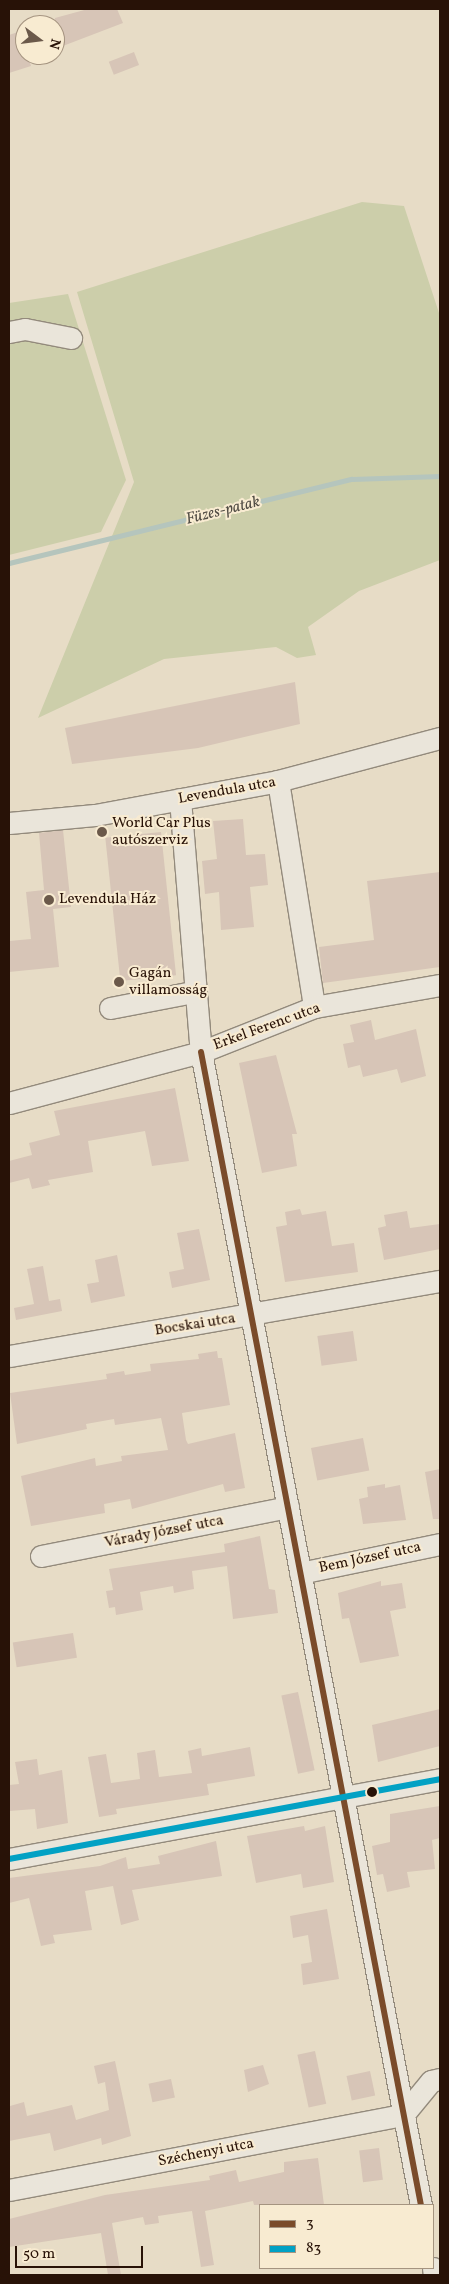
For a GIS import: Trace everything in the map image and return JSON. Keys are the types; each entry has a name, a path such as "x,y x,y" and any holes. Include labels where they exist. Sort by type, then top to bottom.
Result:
{"street":[{"path":"9,332 25,329 71,338"},
{"name":"Levendula utca","path":"9,823 95,815 278,781 440,738"},
{"path":"278,781 314,1007"},
{"path":"180,799 193,992 200,1052 421,2204"},
{"name":"Erkel Ferenc utca","path":"9,1103 200,1052 314,1007 440,985"},
{"path":"110,1008 193,992"},
{"name":"Bocskai utca","path":"9,1356 440,1281"},
{"name":"Várady József utca","path":"41,1556 288,1507"},
{"name":"Bem József utca","path":"300,1573 440,1544"},
{"path":"9,1859 440,1779"},
{"path":"403,2115 431,2081 440,2079"},
{"name":"Széchenyi utca","path":"9,2190 403,2115"}],"green space":[{"path":"362,202 404,206 440,316 440,560 359,591 308,627 316,655 297,658 276,647 164,659 38,718 134,482 77,292"},
{"path":"68,294 126,480 101,532 9,555 9,303"}],"building":[{"path":"88,9 117,9 123,23 65,45 65,15"},
{"path":"15,33 15,65 31,66 9,73 9,35"},
{"path":"134,52 139,65 114,75 109,62"},
{"path":"295,682 300,724 198,748 72,764 65,728"},
{"path":"243,819 246,855 265,854 268,885 250,887 254,927 221,930 219,892 205,894 202,861 217,859 213,821"},
{"name":"Levendula Ház","path":"63,830 71,907 53,909 59,967 9,972 9,941 31,939 26,892 44,890 39,833"},
{"path":"161,832 176,975 120,981 105,838"},
{"path":"440,872 440,967 323,983 319,947 374,940 367,881"},
{"path":"371,1020 375,1040 416,1029 426,1076 401,1083 397,1069 363,1077 360,1065 348,1068 343,1044 354,1042 350,1025"},
{"path":"276,1055 297,1134 292,1134 297,1166 262,1173 239,1063"},
{"path":"175,1088 189,1161 152,1166 145,1131 88,1141 93,1172 48,1180 50,1185 32,1189 29,1178 9,1183 9,1161 32,1155 29,1143 60,1135 54,1111"},
{"path":"300,1209 302,1215 326,1211 332,1246 354,1243 358,1272 285,1282 276,1227 287,1225 285,1212"},
{"path":"407,1211 410,1228 440,1224 440,1249 384,1260 378,1228 386,1226 384,1215"},
{"path":"199,1229 210,1280 172,1288 169,1272 184,1269 177,1233"},
{"path":"117,1255 125,1296 91,1303 87,1284 99,1282 95,1260"},
{"path":"43,1266 49,1301 60,1299 62,1311 16,1320 14,1308 34,1304 27,1269"},
{"path":"353,1331 357,1361 322,1366 317,1336"},
{"path":"217,1351 218,1358 222,1358 230,1405 182,1413 186,1440 188,1444 235,1433 245,1488 225,1492 223,1484 132,1509 130,1499 104,1504 105,1513 31,1526 21,1476 95,1458 96,1466 122,1461 121,1456 168,1450 161,1418 115,1425 114,1419 86,1424 87,1429 17,1444 10,1393 107,1379 106,1374 124,1371 125,1375 151,1371 150,1364 199,1359 198,1354"},
{"path":"363,1438 369,1470 317,1481 311,1448"},
{"path":"440,1469 440,1519 433,1519 425,1472"},
{"path":"385,1484 385,1488 400,1485 406,1520 363,1524 359,1499 368,1497 367,1487"},
{"path":"260,1536 269,1589 275,1590 278,1613 233,1619 227,1566 192,1571 194,1589 174,1593 173,1586 140,1592 143,1610 116,1615 115,1607 109,1608 106,1591 113,1590 109,1569 225,1552 224,1544"},
{"path":"381,1581 381,1586 402,1583 406,1608 390,1611 399,1656 360,1663 349,1618 342,1619 338,1593"},
{"path":"73,1633 77,1658 17,1667 13,1643"},
{"path":"298,1692 315,1770 298,1774 281,1696"},
{"path":"440,1709 440,1746 378,1762 372,1725"},
{"path":"250,1747 255,1776 207,1784 209,1795 116,1809 117,1814 99,1817 88,1757 106,1754 111,1783 140,1779 137,1753 155,1750 159,1777 192,1773 188,1751 201,1748 202,1756"},
{"path":"37,1759 39,1775 62,1770 68,1823 37,1829 35,1809 9,1811 9,1785 19,1784 15,1762"},
{"path":"440,1806 440,1838 432,1840 435,1869 407,1872 410,1887 387,1892 383,1874 377,1875 372,1846 390,1842 390,1814"},
{"path":"304,1826 305,1831 325,1826 334,1882 303,1888 301,1874 256,1883 247,1836"},
{"path":"216,1841 222,1876 132,1890 139,1920 121,1925 113,1886 85,1891 92,1930 53,1935 55,1943 41,1946 29,1898 9,1903 9,1878 100,1866 126,1857 128,1869 160,1864 158,1856"},
{"path":"327,1909 339,1979 303,1985 301,1964 312,1962 308,1935 293,1938 290,1916"},
{"path":"315,2051 326,2104 309,2108 297,2055"},
{"path":"115,2061 131,2136 102,2145 101,2138 54,2151 50,2133 9,2141 10,2106 24,2102 27,2116 72,2105 76,2120 109,2110 105,2082 98,2084 94,2066"},
{"path":"263,2065 269,2084 248,2092 244,2070"},
{"path":"370,2071 375,2095 352,2100 347,2076"},
{"path":"171,2079 175,2098 152,2102 149,2084"},
{"path":"379,2148 383,2180 363,2182 359,2150"},
{"path":"318,2158 324,2204 254,2205 253,2201 205,2211 214,2265 201,2267 192,2211 158,2216 159,2223 145,2225 143,2217 112,2223 121,2275 108,2275 101,2233 9,2247 9,2219 105,2195 210,2180 209,2176 236,2170 239,2182 284,2172 284,2162"}],"waterway":[{"name":"Füzes-patak","path":"9,563 352,479 440,476"}],"transit line":[{"name":"3","path":"201,1052 421,2204"},
{"name":"83","path":"9,1859 440,1779"}],"place":[{"name":"World Car Plus autószerviz","path":"102,832"},
{"name":"Levendula Ház","path":"49,900"},
{"name":"Gagán villamosság","path":"119,982"}]}
